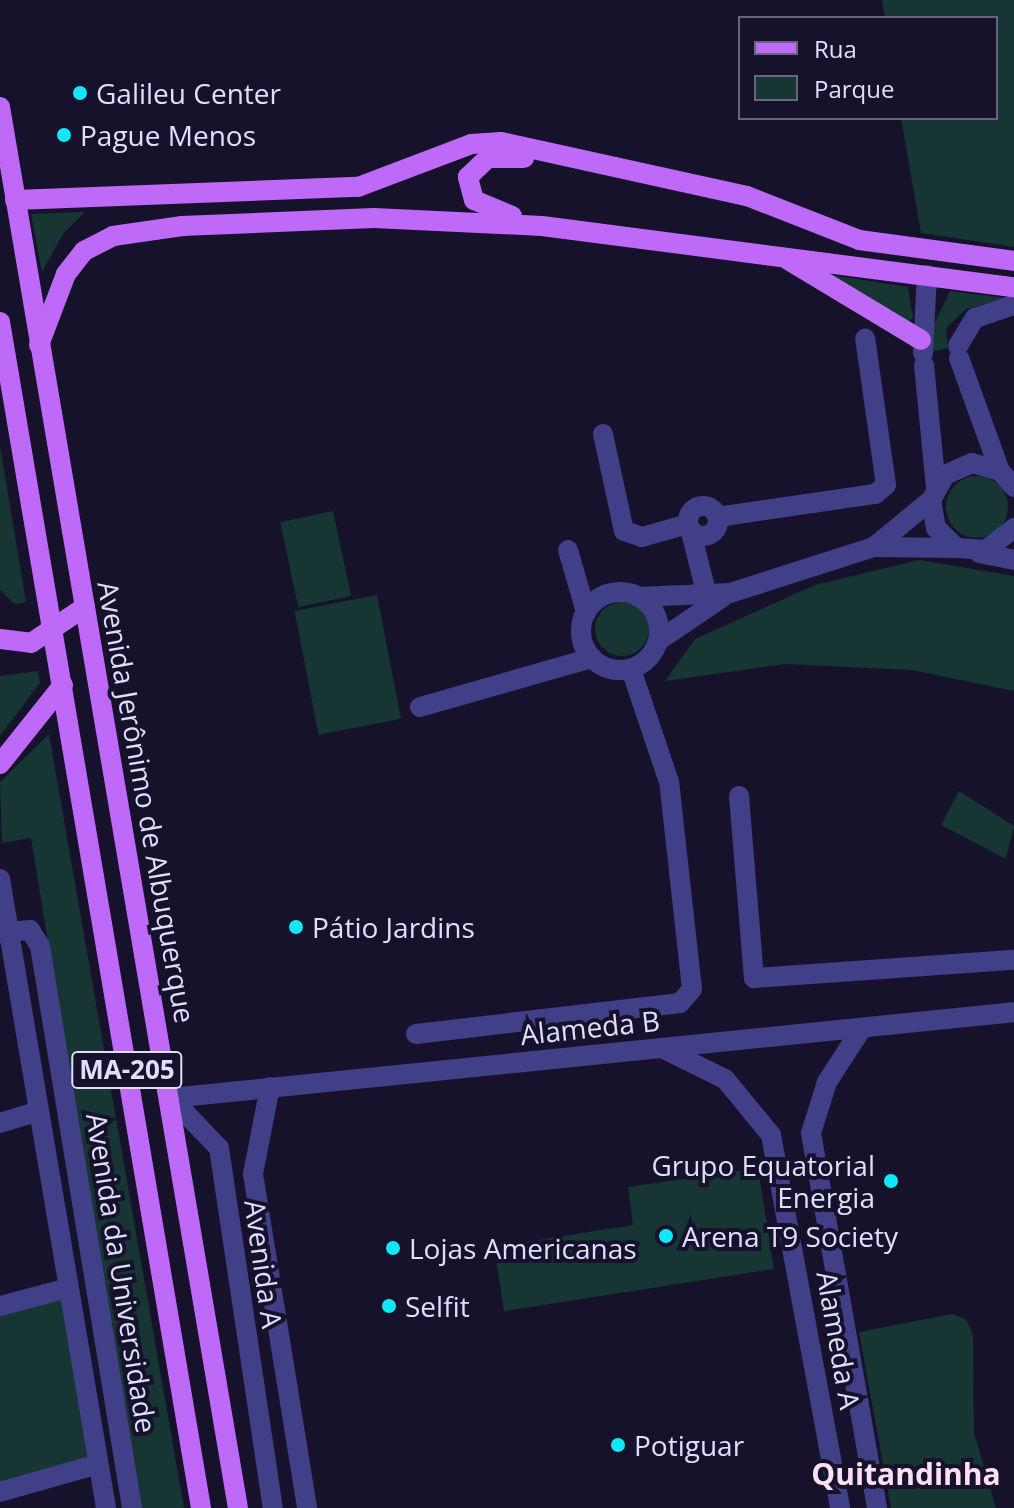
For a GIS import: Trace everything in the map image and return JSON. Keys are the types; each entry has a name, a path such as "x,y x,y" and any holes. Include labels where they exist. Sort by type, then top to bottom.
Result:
{"main road":[{"name":"Avenida Jerônimo de Albuquerque","path":"0,107 171,1098 238,1508"},
{"path":"15,200 358,187 489,141 747,196 852,238 1014,261"},
{"path":"747,196 503,155 482,161 468,177 470,196 485,208 618,234 1014,287"},
{"path":"39,345 78,256 136,230 374,218 618,234"},
{"path":"781,256 923,352"},
{"name":"MA-205","path":"0,322 201,1508"},
{"path":"0,639 20,644 54,632 85,607"},
{"path":"0,764 63,685"}],"street":[{"path":"927,275 923,352 936,528 964,550 999,545 1014,528"},
{"path":"1007,479 958,352 975,318 1014,305"},
{"path":"603,434 624,531 642,537 689,526 706,536 717,517 875,494 886,485 865,338"},
{"path":"874,547 958,467 1007,479"},
{"path":"689,526 707,596"},
{"path":"592,658 583,641 593,605 638,597 730,593 874,547 964,550 1014,560"},
{"path":"631,669 658,641 730,593"},
{"path":"638,597 656,615 658,641"},
{"path":"420,707 592,658 631,669"},
{"path":"416,1034 680,1003 692,989 669,782 631,669"},
{"path":"739,796 754,978 764,983 1014,960"},
{"name":"Avenida da Universidade","path":"0,879 4,932 39,1111 106,1508"},
{"name":"Avenida da Universidade","path":"4,932 30,930 40,946 132,1508"},
{"name":"Alameda B","path":"171,1098 1014,1012"},
{"name":"Alameda A","path":"862,1028 820,1098 811,1152 877,1508"},
{"name":"Alameda A","path":"662,1048 725,1079 771,1135 840,1508"},
{"name":"Avenida A","path":"270,1087 253,1174 307,1508"},
{"name":"Avenida A","path":"171,1098 219,1148 273,1508"},
{"path":"0,1123 39,1111"},
{"path":"0,1306 68,1288"},
{"path":"80,1356 106,1351"},
{"path":"87,1396 112,1391"},
{"path":"265,1459 296,1452"},
{"path":"0,1492 98,1464"}],"green space":[{"path":"882,0 1014,0 1014,247 921,233 901,120 998,120 998,16 885,16"},
{"path":"85,212 63,234 42,272 31,214"},
{"path":"818,273 908,287 913,318 909,322"},
{"path":"950,291 1007,298 966,309 946,328 948,348 931,352 929,335"},
{"path":"0,446 26,602 14,604 0,590"},
{"path":"977,476 989,478 999,485 1006,495 1006,519 999,529 989,536 977,538 965,536 955,529 948,519 946,507 948,495 955,485 965,478"},
{"path":"333,511 351,596 298,607 280,522"},
{"path":"919,560 1014,576 1014,691 912,670 786,664 665,681 695,639 815,585"},
{"path":"377,595 401,719 319,735 295,611"},
{"path":"622,602 641,610 649,629 641,648 622,656 603,648 595,629 603,610"},
{"path":"38,671 40,683 0,736 0,676"},
{"path":"49,734 184,1508 140,1508 31,838 2,843 0,782"},
{"path":"959,791 1014,826 1006,859 941,825"},
{"name":"Arena T9 Society","path":"758,1168 774,1269 504,1311 494,1247 633,1225 628,1187"},
{"path":"66,1296 96,1474 0,1498 0,1312"},
{"path":"952,1314 966,1319 973,1335 974,1433 996,1508 891,1508 859,1332"}],"place":[{"name":"Galileu Center","path":"80,93"},
{"name":"Pague Menos","path":"64,135"},
{"name":"Pátio Jardins","path":"296,927"},
{"name":"Grupo Equatorial Energia","path":"891,1181"},
{"name":"Arena T9 Society","path":"666,1236"},
{"name":"Lojas Americanas","path":"393,1248"},
{"name":"Selfit","path":"389,1306"},
{"name":"Potiguar","path":"618,1445"}],"district":[{"name":"Quitandinha","path":"906,1474"}]}
